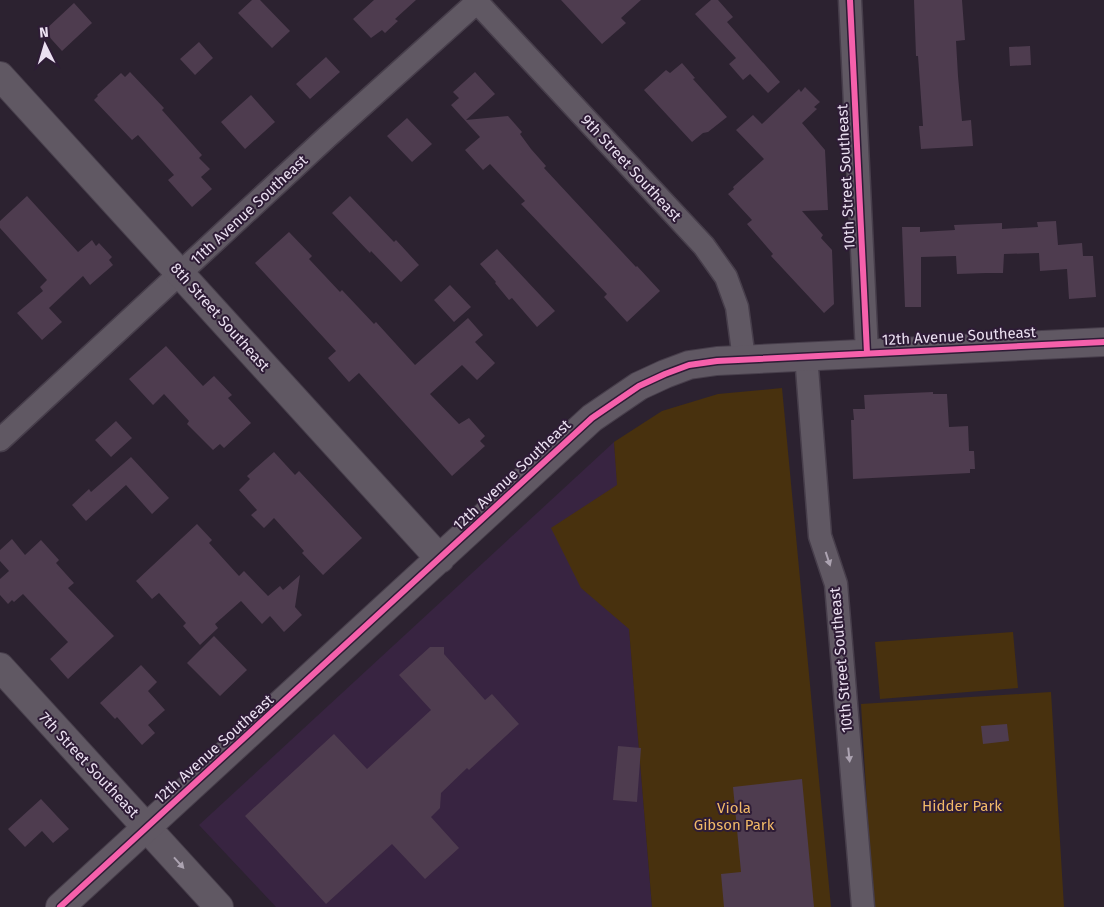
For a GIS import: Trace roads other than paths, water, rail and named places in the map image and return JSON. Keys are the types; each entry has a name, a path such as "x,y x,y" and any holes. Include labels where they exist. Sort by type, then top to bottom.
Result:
{"main road":[{"name":"8th Street Southeast","path":"0,76 440,559"},
{"name":"12th Avenue Southeast","path":"60,907 440,559 562,444 592,418 639,386 689,366 717,361 806,355 1104,342"},
{"name":"7th Street Southeast","path":"0,668 219,907"}],"street":[{"name":"10th Street Southeast","path":"850,0 867,353"},
{"name":"11th Avenue Southeast","path":"0,440 476,1"},
{"name":"9th Street Southeast","path":"476,1 704,246 726,277 737,307 744,359"},
{"name":"10th Street Southeast","path":"806,355 820,536 836,584 863,907"}],"park label":[{"name":"Hidder Park","path":"962,806"},
{"name":"Viola Gibson Park","path":"734,816"}]}
